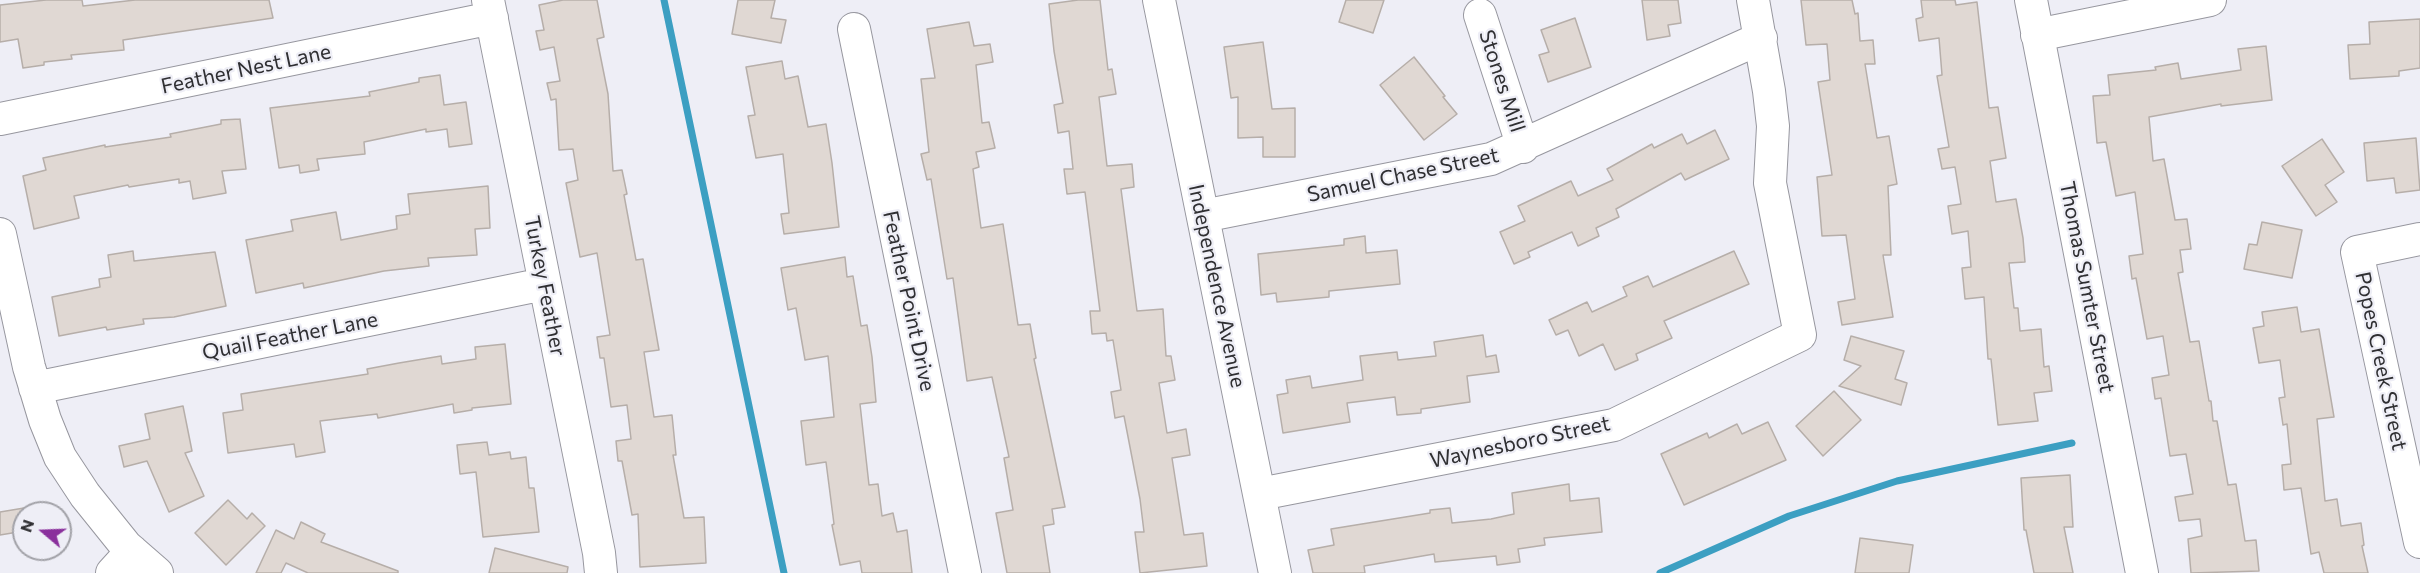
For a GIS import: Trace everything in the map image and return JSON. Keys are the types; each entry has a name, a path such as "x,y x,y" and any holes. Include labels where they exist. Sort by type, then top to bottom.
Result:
{"street":[{"name":"Independence Avenue","path":"1160,0 1275,573"},
{"path":"1753,0 1761,38"},
{"name":"Thomas Sumter Street","path":"2031,0 2142,573"},
{"path":"2037,35 2210,0"},
{"name":"Feather Nest Lane","path":"0,119 490,9"},
{"name":"Turkey Feather","path":"490,9 601,573"},
{"name":"Stones Mill","path":"1480,15 1523,147"},
{"name":"Feather Point Drive","path":"854,29 965,573"},
{"name":"Samuel Chase Street","path":"1203,216 1491,159 1523,147 1761,38"},
{"name":"Waynesboro Street","path":"1260,494 1614,425 1800,335 1770,183 1773,126 1761,38"},
{"path":"0,234 35,388 60,457 85,495 122,562 157,573"},
{"name":"Popes Creek Street","path":"2420,239 2357,252 2420,542"},
{"name":"Quail Feather Lane","path":"35,388 544,284"}],"building":[{"path":"46,0 82,0 83,6 135,0 269,0 273,18 123,40 124,50 71,55 72,59 44,62 44,65 23,68 18,39 0,42 0,5"},
{"path":"563,0 597,0 604,37 597,39 608,94 613,171 622,170 627,194 624,195 636,260 643,259 659,350 644,352 654,417 672,415 676,455 673,455 684,518 704,517 706,563 640,567 638,514 632,515 622,461 618,461 616,441 631,439 627,405 611,407 604,358 600,358 597,337 610,335 597,253 580,257 566,183 578,180 573,149 559,150 556,99 551,100 547,83 560,81 554,47 540,50 536,31 544,30 539,5"},
{"path":"738,0 775,0 771,18 786,20 781,43 732,34"},
{"path":"1100,0 1108,70 1112,69 1116,94 1099,97 1107,166 1132,164 1134,187 1121,189 1137,311 1163,309 1166,356 1171,356 1175,380 1159,383 1167,433 1186,429 1190,455 1172,458 1184,535 1203,533 1207,566 1140,573 1135,532 1144,532 1124,416 1115,418 1111,392 1121,390 1113,340 1107,341 1106,333 1092,334 1090,311 1100,311 1085,192 1067,194 1064,169 1073,169 1069,131 1058,133 1054,105 1063,103 1049,4"},
{"path":"1346,0 1384,0 1373,33 1339,22"},
{"path":"1642,0 1678,0 1681,23 1668,25 1670,36 1647,40"},
{"path":"1801,0 1852,0 1855,14 1858,13 1860,41 1873,40 1875,64 1865,64 1877,138 1889,136 1897,184 1888,186 1891,255 1883,255 1893,317 1842,325 1838,302 1855,299 1846,235 1822,236 1817,177 1832,175 1818,82 1830,80 1827,44 1806,45"},
{"path":"1921,0 1955,0 1956,5 1977,2 1989,108 1998,107 2006,158 1990,161 1996,202 2016,199 2023,238 2025,262 2009,263 2014,308 2018,308 2020,331 2041,329 2044,367 2049,366 2052,391 2034,393 2038,421 1998,425 1991,359 1988,359 1984,297 1965,299 1962,268 1971,267 1968,231 1952,234 1948,206 1961,204 1955,167 1942,169 1938,149 1949,147 1937,76 1942,75 1939,38 1919,41 1916,19 1923,17"},
{"path":"1575,18 1591,67 1548,82 1539,55 1549,52 1541,30"},
{"path":"2420,19 2420,68 2399,71 2399,76 2350,79 2348,45 2370,44 2369,22"},
{"path":"969,22 974,46 990,44 993,62 976,65 982,123 989,122 995,148 976,152 979,167 973,169 981,228 1003,224 1018,325 1030,324 1036,358 1034,359 1065,507 1052,509 1054,524 1043,526 1050,573 1007,573 996,513 1013,510 1004,458 1009,457 992,377 967,381 953,278 947,279 931,179 927,180 921,154 929,152 921,79 935,78 927,29"},
{"path":"1263,42 1272,109 1295,108 1295,157 1263,157 1263,137 1238,138 1238,97 1231,98 1224,47"},
{"path":"2266,46 2272,100 2221,106 2221,104 2149,117 2153,161 2164,159 2175,220 2187,219 2191,249 2180,250 2183,272 2178,273 2190,342 2199,341 2213,421 2217,421 2228,485 2236,484 2245,541 2256,540 2259,571 2191,573 2188,539 2202,536 2200,519 2179,521 2175,497 2193,494 2186,454 2170,456 2161,398 2155,399 2152,378 2169,375 2163,336 2147,339 2136,278 2132,279 2129,256 2143,254 2135,192 2116,196 2106,142 2097,143 2093,96 2110,95 2108,75 2156,70 2155,67 2178,63 2181,79 2241,70 2238,49"},
{"path":"1414,57 1457,114 1424,140 1380,85"},
{"path":"782,61 785,79 798,76 808,127 826,124 839,227 784,234 781,214 789,213 783,154 756,158 748,116 755,115 746,67"},
{"path":"440,75 444,105 466,102 472,144 449,147 447,129 426,132 426,129 364,142 365,154 317,159 319,170 300,173 299,165 279,168 270,108 370,96 369,92 419,82 419,78"},
{"path":"240,119 246,169 222,171 226,193 193,199 190,181 179,183 179,179 129,187 128,185 74,196 79,218 34,229 23,176 46,170 43,158 105,145 105,147 171,137 170,134 221,124 221,120"},
{"path":"1715,130 1729,159 1685,180 1681,173 1616,209 1619,217 1596,228 1599,236 1578,246 1572,232 1528,252 1530,257 1514,264 1500,232 1525,221 1518,206 1571,181 1578,196 1613,180 1607,169 1652,144 1654,148 1682,134 1687,144"},
{"path":"2416,138 2420,190 2396,193 2394,178 2367,181 2364,143"},
{"path":"2322,139 2344,172 2325,185 2337,202 2316,216 2282,166"},
{"path":"488,186 490,228 475,229 477,255 428,258 429,266 384,271 304,288 303,283 256,293 246,240 293,231 291,220 336,212 341,240 397,229 396,216 410,214 408,194"},
{"path":"2262,222 2302,230 2292,278 2244,269 2249,244 2257,245"},
{"path":"1365,236 1366,253 1397,250 1400,284 1329,291 1329,297 1277,302 1276,293 1261,295 1258,254 1344,245 1344,239"},
{"path":"133,251 134,261 215,252 226,306 174,317 143,319 144,324 107,330 106,327 59,336 52,297 100,287 99,279 111,277 108,255"},
{"path":"1734,251 1749,284 1664,321 1672,338 1636,354 1638,360 1615,370 1603,344 1579,356 1568,330 1556,335 1549,320 1587,302 1592,312 1627,296 1623,287 1648,276 1653,287"},
{"path":"845,257 847,277 853,276 861,326 867,325 872,357 876,402 860,404 869,485 878,484 882,516 893,513 897,532 907,530 912,573 862,573 860,561 840,565 832,525 834,524 826,462 806,465 801,421 834,417 828,356 805,360 796,308 788,310 781,268"},
{"path":"2297,307 2301,332 2319,329 2334,417 2317,419 2325,501 2337,499 2341,526 2361,523 2364,545 2362,546 2368,573 2324,573 2319,552 2311,554 2301,488 2284,490 2282,465 2291,464 2287,424 2283,425 2279,398 2285,397 2280,360 2259,363 2253,328 2264,326 2262,312"},
{"path":"1483,335 1486,357 1496,355 1499,372 1467,376 1470,402 1421,409 1421,413 1397,415 1395,397 1347,403 1350,422 1283,433 1277,395 1288,393 1286,380 1310,376 1312,388 1363,380 1360,356 1397,352 1398,360 1436,356 1434,342"},
{"path":"1851,336 1904,351 1895,379 1907,383 1901,405 1839,386 1861,366 1844,360"},
{"path":"505,344 511,404 472,408 472,410 454,413 453,404 378,418 377,414 320,421 325,452 296,457 294,444 228,453 223,413 243,410 241,394 368,374 367,369 441,356 442,364 476,359 475,347"},
{"path":"1834,391 1861,420 1823,456 1796,426"},
{"path":"183,406 192,451 185,453 204,496 169,512 147,461 124,467 119,446 150,439 145,414"},
{"path":"1768,422 1786,460 1684,505 1661,454 1707,433 1709,438 1737,424 1742,434"},
{"path":"487,442 489,455 510,452 511,459 526,457 529,488 534,488 539,532 483,537 476,472 460,474 457,445"},
{"path":"2070,475 2073,527 2064,527 2073,573 2034,573 2026,530 2024,530 2021,478"},
{"path":"1569,484 1570,501 1599,498 1602,532 1544,538 1545,545 1518,549 1520,562 1497,565 1496,556 1435,562 1434,554 1364,566 1365,573 1313,573 1308,550 1334,545 1331,529 1450,508 1452,523 1491,519 1514,514 1512,493"},
{"path":"228,500 247,519 252,513 265,526 226,565 195,533"},
{"path":"12,510 12,533 0,535 0,512"},
{"path":"301,522 325,534 321,542 398,571 398,573 308,573 286,563 281,573 256,573 276,530 294,539"},
{"path":"1860,538 1913,545 1909,573 1855,573"},
{"path":"495,548 568,567 567,573 489,573"}],"waterway":[{"path":"664,0 784,573"},
{"path":"1660,573 1789,516 1897,481 2072,443"}]}
